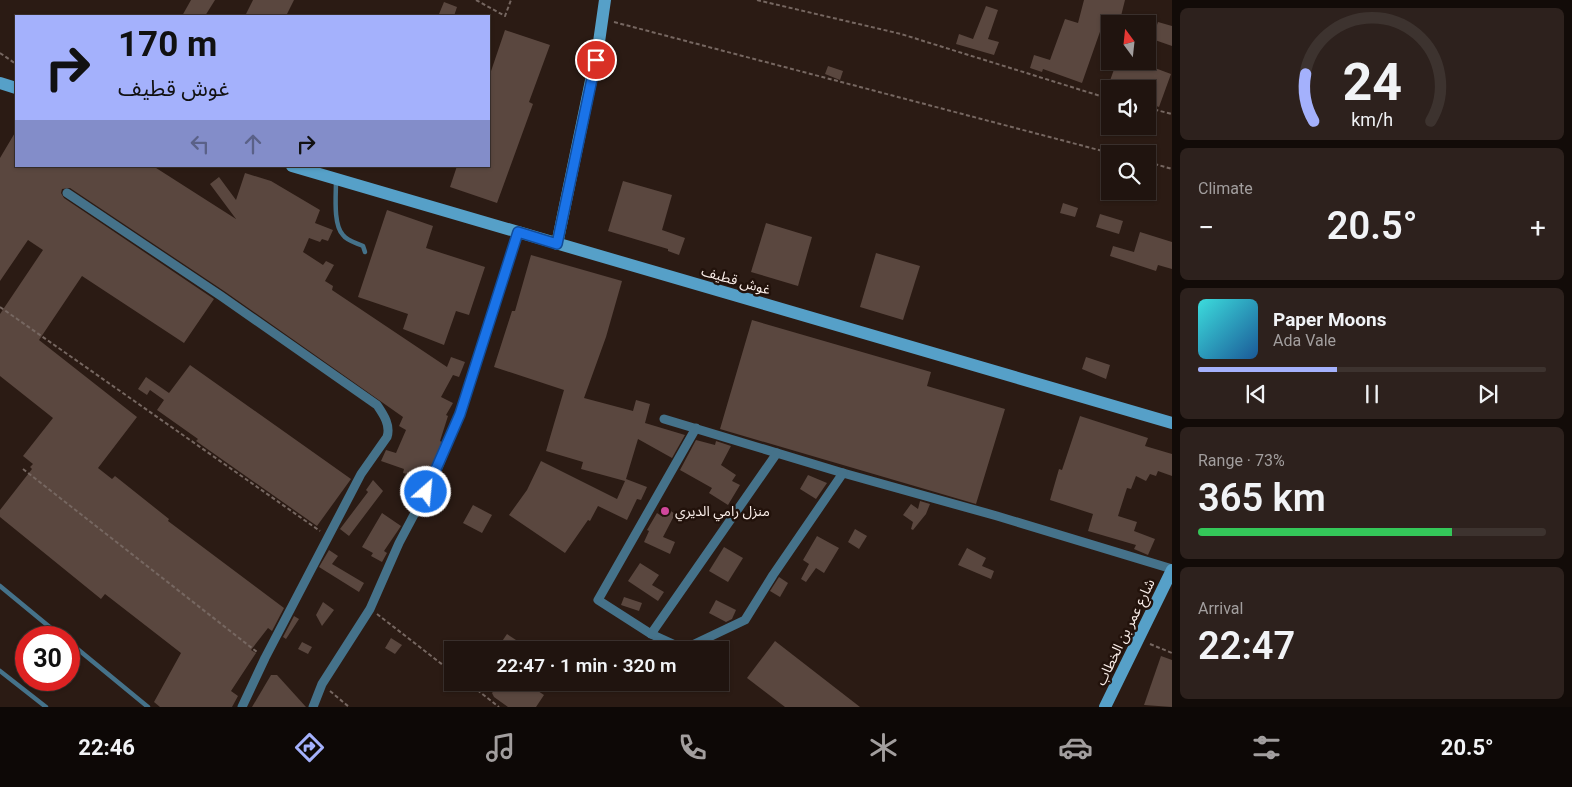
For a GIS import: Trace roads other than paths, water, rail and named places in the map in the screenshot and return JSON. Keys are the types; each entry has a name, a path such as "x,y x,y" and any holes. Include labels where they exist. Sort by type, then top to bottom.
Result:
{"main road":[{"path":"557,244 605,0"},
{"path":"0,83 15,88"},
{"name":"غوش قطيف","path":"295,167 949,356 1172,423"},
{"name":"شارع عمر بن الخطاب","path":"1105,707 1172,570"}],"street":[{"path":"67,193 221,296 377,405 385,418 389,432 387,437 361,474 265,658 242,707"},
{"path":"313,707 322,684 370,609 399,543 434,475 460,414 518,232"},
{"path":"664,420 842,473 997,516 1172,570"},
{"path":"696,428 598,600 650,634 684,649 745,620 842,473"},
{"path":"650,634 777,453"}],"lane":[{"path":"336,180 336,209 340,231 344,237 364,246 364,252"},
{"path":"0,586 48,626"},
{"path":"80,651 148,707"},
{"path":"0,671 46,707"}],"place":[{"name":"منزل رامي الديري","path":"665,511"}]}
